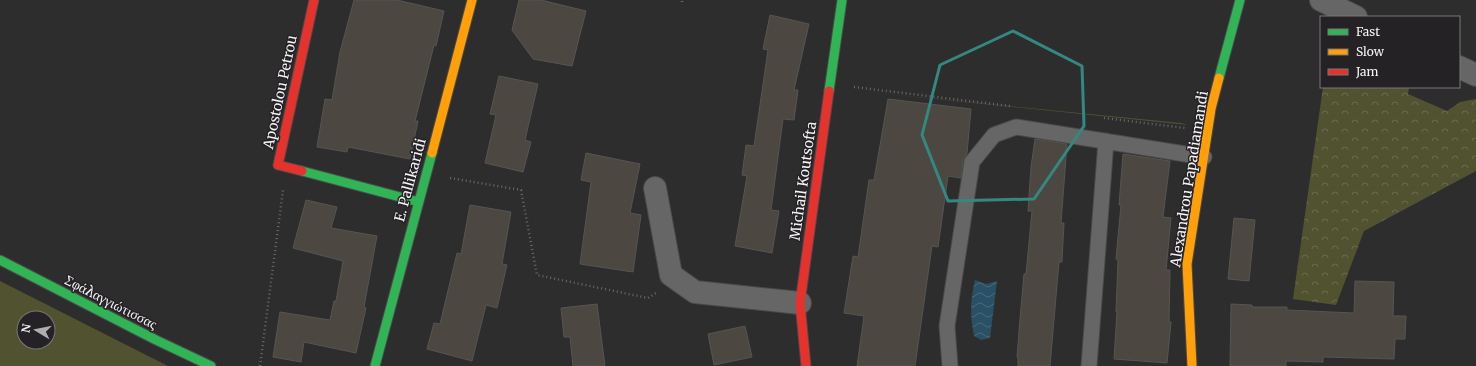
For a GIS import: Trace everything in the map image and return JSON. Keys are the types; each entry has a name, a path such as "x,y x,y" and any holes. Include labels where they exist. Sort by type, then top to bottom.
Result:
{"street":[{"name":"Apostolou Petrou","path":"314,0 278,165 419,202"},
{"name":"E. Pallikaridi","path":"375,366 472,0"},
{"name":"Michail Koutsofta","path":"806,366 800,304 842,0"},
{"name":"Alexandrou Papadiamandi","path":"1192,366 1187,264 1212,109 1240,0"},
{"path":"1321,0 1354,16"},
{"path":"1460,67 1476,75"},
{"path":"655,188 671,275 695,292 800,304"},
{"name":"Σφάλαγγιώτισσας","path":"0,260 136,330 212,366"}],"lane":[{"path":"950,366 947,326 972,162 994,135 1016,127 1204,157"},
{"path":"1089,366 1106,141"}],"path":[{"path":"260,366 286,167"},
{"path":"426,174 521,190 537,275 648,298 679,280"}],"highlighted area":[{"path":"1013,31 1082,66 1084,126 1034,199 948,201 922,135 940,65"}],"green space":[{"path":"1323,88 1409,88 1408,94 1447,111 1460,102 1476,99 1476,171 1364,231 1336,305 1293,299"},
{"path":"867,92 1181,123 1188,125"},
{"path":"0,281 168,366 0,366"}],"water":[{"path":"975,280 986,284 997,281 990,338 981,340 974,336 972,321 971,302"}],"building":[{"path":"354,0 397,0 444,11 415,121 418,121 410,159 348,147 347,152 317,147 325,99 332,100 340,52"},
{"path":"519,0 541,0 586,11 572,66 533,59 512,30"},
{"path":"770,15 809,24 794,90 798,90 794,120 783,119 771,210 779,211 772,253 735,246 747,176 742,175 746,145 754,146 768,50 763,49"},
{"path":"499,76 538,84 525,140 531,142 523,172 485,163 496,115 490,114"},
{"path":"888,99 971,109 967,153 963,161 961,178 948,176 938,247 932,246 915,366 857,366 864,316 844,313 853,256 858,257 869,180 874,180"},
{"path":"1035,139 1067,144 1061,223 1064,223 1062,262 1059,262 1050,366 1018,366 1017,357 1024,274 1026,274 1032,211 1028,211 1031,167"},
{"path":"586,153 640,164 630,213 641,215 633,272 580,264 591,182 581,180"},
{"path":"1123,154 1170,161 1163,217 1171,218 1166,270 1170,270 1169,322 1171,322 1167,363 1114,359 1117,312 1118,260 1116,259 1121,205 1119,205"},
{"path":"306,200 337,207 331,228 377,236 364,307 366,308 356,353 304,342 301,362 273,357 280,312 330,320 334,301 336,301 343,261 293,248"},
{"path":"470,205 511,212 502,264 507,265 497,308 486,305 472,361 427,349 434,323 440,324 457,253 461,254"},
{"path":"1234,218 1255,220 1249,281 1228,279"},
{"path":"1355,281 1394,282 1393,316 1406,316 1405,339 1395,339 1394,359 1323,357 1323,362 1286,361 1286,366 1230,366 1231,304 1252,305 1252,307 1287,307 1287,310 1354,313"},
{"path":"597,304 605,366 573,366 570,337 564,337 561,308"},
{"path":"745,326 752,357 714,365 708,334"}],"traffic: fast":[{"path":"829,91 842,0"},
{"path":"1219,78 1240,0"},
{"path":"375,366 432,153"},
{"path":"302,171 419,202"},
{"path":"0,260 156,340 211,366"}],"traffic: slow":[{"path":"432,153 472,0"},
{"path":"1192,366 1187,264 1211,109 1219,78"}],"traffic: jam":[{"path":"302,171 278,165 314,0"},
{"path":"806,366 800,303 829,91"}]}
